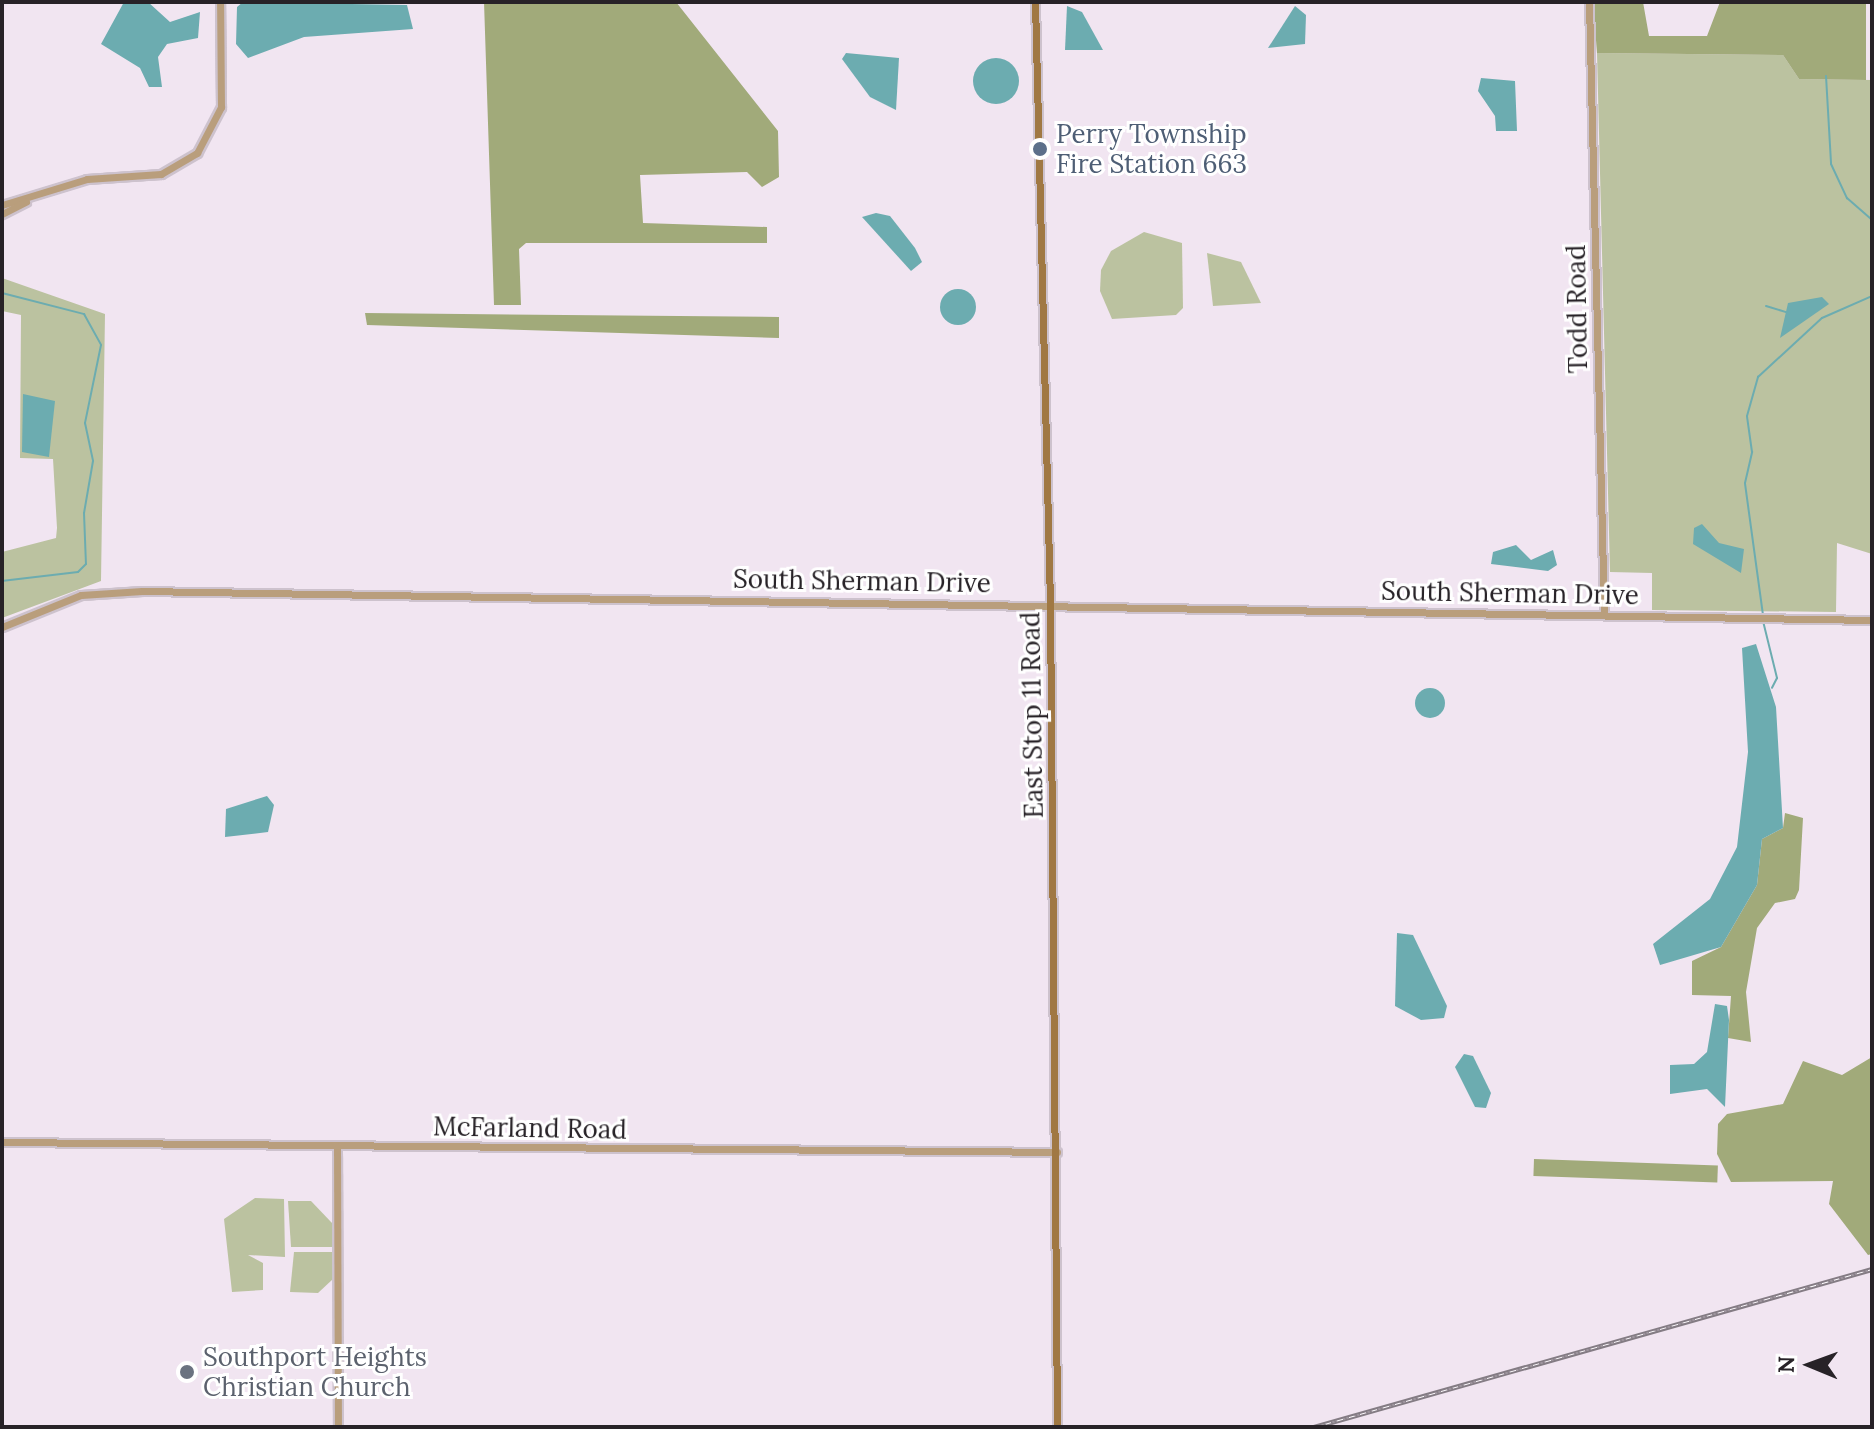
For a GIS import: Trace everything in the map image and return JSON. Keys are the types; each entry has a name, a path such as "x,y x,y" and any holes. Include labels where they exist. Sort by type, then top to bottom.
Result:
{"main road":[{"name":"East Stop 11 Road","path":"1035,2 1050,604 1057,1427"}],"street":[{"path":"2,214 83,180 161,174 197,153 221,107 220,2"},
{"name":"Todd Road","path":"1589,2 1604,615"},
{"path":"2,205 26,202"},
{"name":"South Sherman Drive","path":"2,627 102,592 1050,604 1872,620"},
{"name":"McFarland Road","path":"2,1142 1057,1152"},
{"path":"337,1146 338,1427"}],"green space":[{"path":"484,2 676,2 778,131 779,177 762,187 747,172 640,175 643,223 767,227 767,243 526,243 519,249 521,305 494,305"},
{"path":"1593,2 1643,2 1649,36 1707,36 1720,2 1866,2 1866,80 1799,79 1783,55 1597,53"},
{"path":"1597,53 1783,55 1799,79 1872,80 1872,554 1837,543 1836,612 1652,610 1652,573 1610,572"},
{"path":"1144,232 1182,243 1183,308 1176,315 1112,319 1100,291 1101,270 1111,251"},
{"path":"1207,253 1241,262 1261,303 1213,306"},
{"path":"2,278 105,314 101,581 2,618 2,552 56,538 57,528 53,459 20,458 21,315 2,311"},
{"path":"365,313 779,317 779,338 367,325"},
{"path":"1785,813 1803,818 1799,890 1795,899 1775,903 1757,928 1746,992 1751,1042 1728,1038 1731,996 1692,995 1692,961 1721,947 1757,885 1762,839 1783,828"},
{"path":"1872,1057 1872,1254 1868,1255 1829,1204 1833,1181 1731,1182 1717,1154 1718,1124 1727,1114 1783,1104 1803,1061 1842,1075"},
{"path":"1534,1159 1718,1165 1717,1182 1533,1176"},
{"path":"255,1198 284,1199 285,1257 248,1255 263,1263 263,1290 232,1292 224,1219"},
{"path":"288,1201 311,1201 332,1223 332,1247 291,1247"},
{"path":"294,1252 332,1252 333,1279 318,1293 290,1292"}],"water":[{"path":"124,2 148,2 170,22 200,12 198,38 167,44 158,57 162,87 149,87 140,68 101,44"},
{"path":"243,2 407,5 413,29 304,37 248,58 236,44 237,7"},
{"path":"1067,6 1082,12 1103,50 1065,50"},
{"path":"1295,6 1306,15 1305,44 1268,48"},
{"path":"846,53 899,58 896,110 870,97 842,59"},
{"path":"996,58 1012,65 1019,81 1012,97 996,104 980,97 973,81 980,65"},
{"path":"1481,78 1515,81 1517,131 1496,131 1495,116 1478,91"},
{"path":"876,213 890,216 915,248 922,262 911,271 862,217"},
{"path":"958,289 971,294 976,307 971,320 958,325 945,320 940,307 945,294"},
{"path":"1822,297 1829,304 1780,338 1788,303"},
{"path":"23,394 55,401 49,457 22,452"},
{"path":"1702,524 1719,543 1744,549 1741,573 1693,544 1694,528"},
{"path":"1516,545 1531,560 1553,550 1557,565 1548,571 1491,564 1493,552"},
{"path":"1756,644 1776,707 1783,828 1762,839 1757,885 1721,947 1660,965 1653,944 1710,899 1737,847 1748,752 1742,648"},
{"path":"1430,688 1441,692 1445,703 1441,714 1430,718 1419,714 1415,703 1419,692"},
{"path":"267,796 274,805 268,832 225,837 226,809"},
{"path":"1397,933 1413,935 1447,1006 1444,1018 1421,1020 1395,1006"},
{"path":"1715,1004 1727,1006 1729,1020 1725,1107 1707,1089 1670,1094 1670,1065 1694,1064 1707,1052"},
{"path":"1464,1054 1473,1056 1491,1093 1486,1108 1475,1107 1455,1067"}],"waterway":[{"path":"1826,76 1831,164 1847,198 1872,220"},
{"path":"2,293 84,314 101,345 85,423 93,461 84,513 86,564 78,572 2,581"},
{"path":"1763,615 1745,483 1752,452 1747,416 1758,377 1822,318 1872,296"},
{"path":"1766,306 1786,312"},
{"path":"1763,621 1777,678 1772,688"}],"railway":[{"path":"1314,1427 1872,1269"}],"place":[{"name":"Perry Township Fire Station 663","path":"1040,149"},
{"name":"Southport Heights Christian Church","path":"187,1372"}]}
